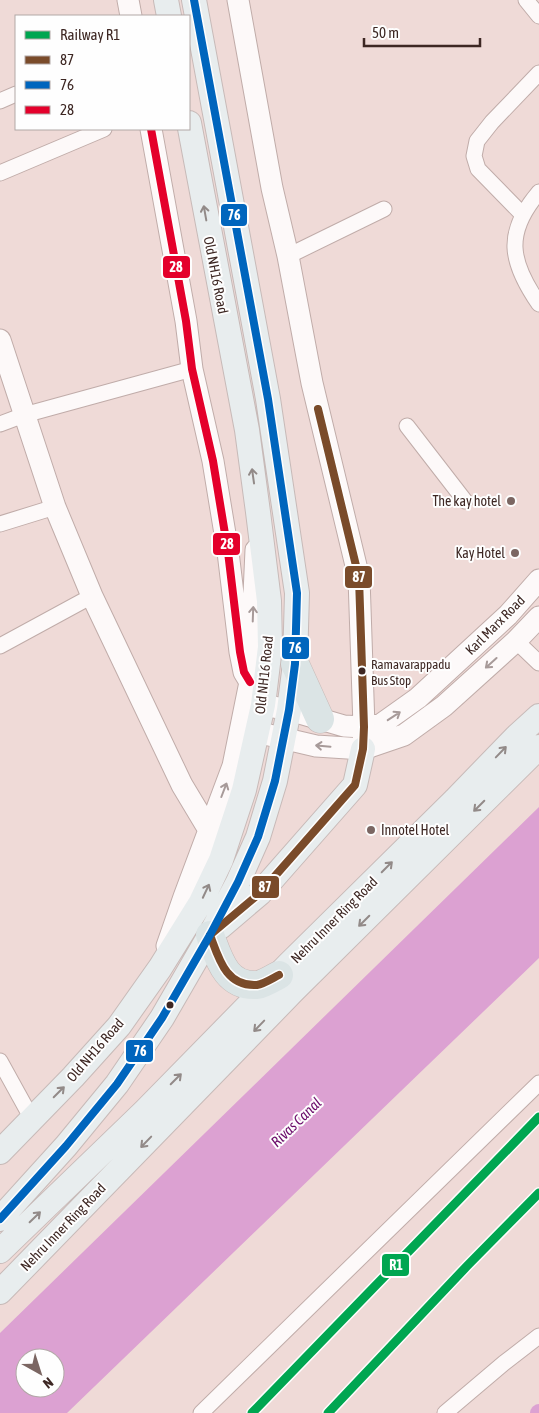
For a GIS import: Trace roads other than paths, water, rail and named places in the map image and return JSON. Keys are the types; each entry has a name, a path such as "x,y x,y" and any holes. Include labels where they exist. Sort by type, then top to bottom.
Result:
{"highway":[{"path":"294,664 320,719"},
{"path":"210,935 222,967 237,982 258,985 288,976"}],"main road":[{"path":"166,0 169,15"},
{"name":"Old NH16 Road","path":"0,1219 66,1146 117,1084 162,1018 210,935 238,882 258,837 275,781 289,710 294,664 297,593 268,399 194,0"},
{"name":"Old NH16 Road","path":"0,1152 73,1077 119,1026 160,968 201,902 221,860 244,790 263,705 270,647 269,610 258,512 247,430 190,128"},
{"name":"Nehru Inner Ring Road","path":"0,1292 288,976 455,800 539,716"},
{"path":"210,935 260,893 355,785 363,738"},
{"path":"288,976 539,747"},
{"name":"Nehru Inner Ring Road","path":"0,1251 288,976"}],"street":[{"path":"128,0 130,15"},
{"path":"238,0 272,188 288,256 312,384 359,578 363,738"},
{"path":"526,0 539,16"},
{"path":"522,214 478,169 474,156 477,141 492,122 539,73"},
{"path":"0,101 15,94"},
{"path":"0,173 102,130"},
{"path":"151,130 186,321 192,369 213,461 228,552 244,672 250,682"},
{"path":"539,192 522,214 514,243 517,264 524,283 539,304"},
{"path":"288,256 384,209"},
{"path":"0,340 55,507 92,596 182,786 209,830"},
{"path":"0,424 24,415 192,369"},
{"path":"407,426 465,501"},
{"path":"0,524 55,507"},
{"path":"160,968 184,897 233,766 250,682 258,512"},
{"name":"Karl Marx Road","path":"363,738 418,698 508,615 539,580"},
{"path":"0,646 92,596"},
{"name":"Karl Marx Road","path":"256,732 282,740 316,746 363,738 404,735 444,706 516,641 539,617"},
{"path":"516,641 539,663"},
{"name":"Karl Marx Road","path":"263,705 289,710 344,726 363,738"},
{"path":"0,1061 32,1119"},
{"path":"201,1413 539,1083"},
{"path":"444,1413 539,1336"}],"water":[{"name":"Rivas Canal","path":"539,807 539,958 67,1413 0,1413 0,1333"}],"rail line":[{"name":"R1","path":"252,1413 539,1117"},
{"name":"R1","path":"328,1413 539,1193"}],"place":[{"name":"The kay hotel","path":"511,501"},
{"name":"Kay Hotel","path":"515,553"},
{"name":"Ramavarappadu Bus Stop","path":"362,671"},
{"name":"Innotel Hotel","path":"371,830"}]}
